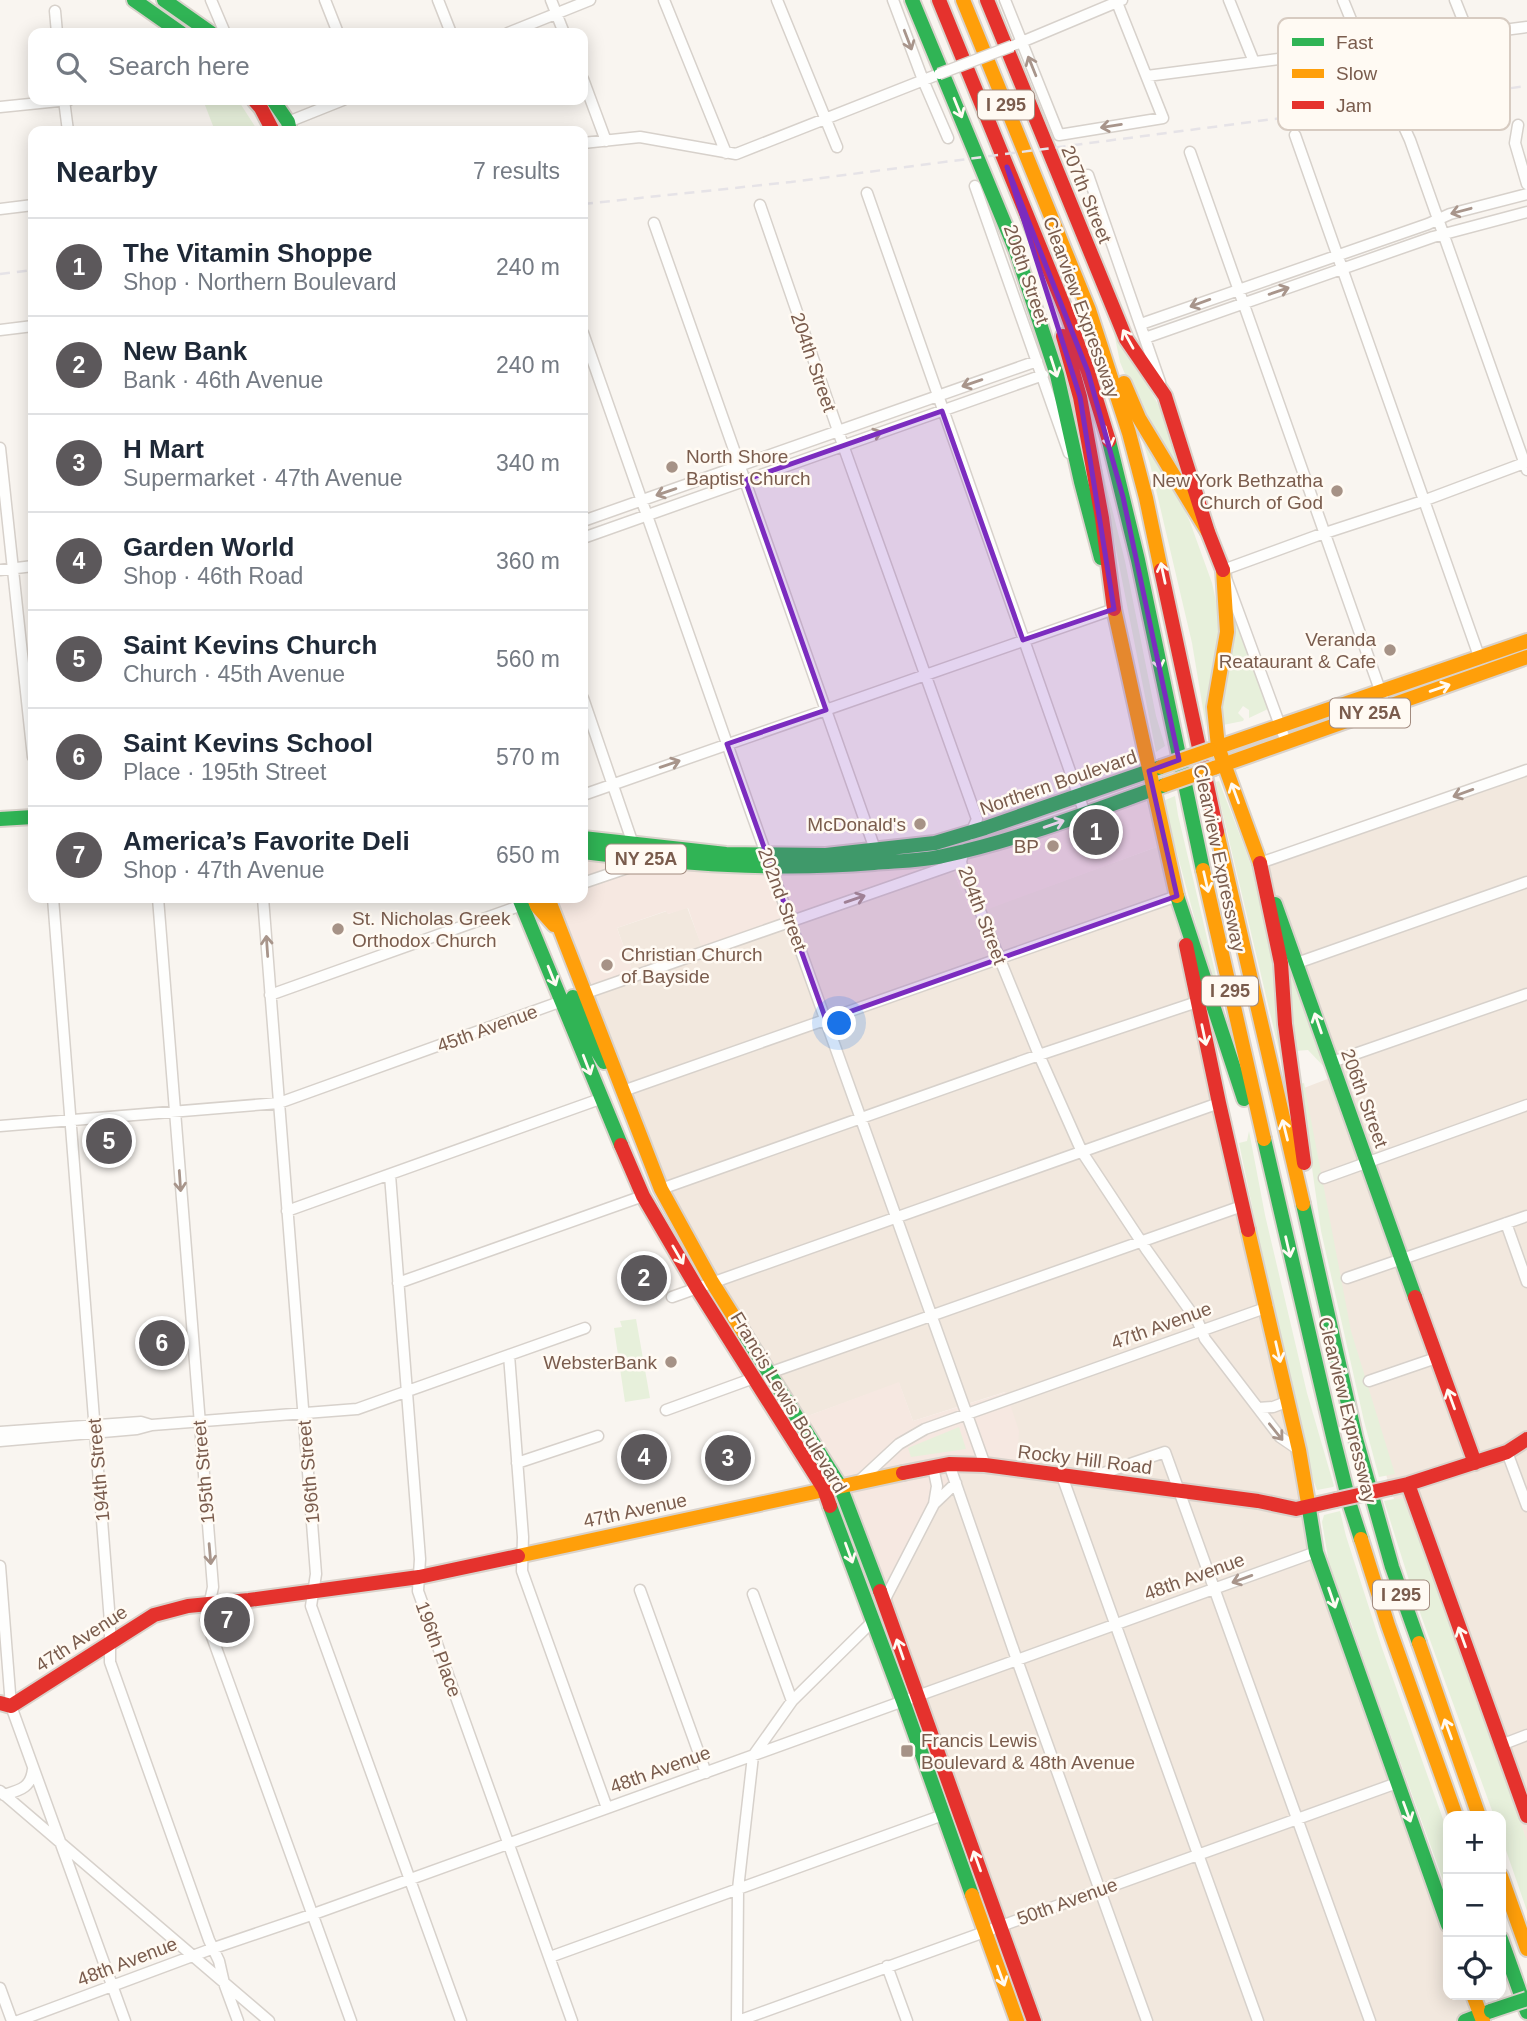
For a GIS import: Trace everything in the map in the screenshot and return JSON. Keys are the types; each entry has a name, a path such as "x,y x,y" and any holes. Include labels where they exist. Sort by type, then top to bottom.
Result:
{"main road":[{"path":"134,0 174,28"},
{"path":"164,0 204,28"},
{"path":"912,0 1016,251 1057,375 1081,482 1156,779 1197,1002 1289,1401 1316,1552 1443,1911"},
{"name":"Clearview Expressway","path":"939,0 1066,311 1107,433 1138,560 1186,796 1334,1441 1357,1528 1388,1625 1454,1811"},
{"name":"Clearview Expressway","path":"963,0 1049,211 1111,373 1146,498 1208,791 1356,1439 1396,1579 1477,1811"},
{"name":"207th Street","path":"987,0 1126,339 1165,396"},
{"path":"258,105 270,126"},
{"path":"276,105 290,126"},
{"path":"1007,167 1066,342 1080,397 1102,518 1114,609"},
{"path":"1049,211 1139,418 1208,532"},
{"path":"1165,396 1208,532 1223,570"},
{"name":"206th Street","path":"1223,570 1227,632 1214,707 1214,748 1219,766 1260,863 1297,963 1475,1463"},
{"name":"Northern Boulevard","path":"588,839 822,867 878,856 937,850 962,857 1085,814 1214,748 1527,641"},
{"name":"Northern Boulevard","path":"937,850 971,832 1079,796 1219,766 1527,657"},
{"path":"0,818 28,817"},
{"name":"Northern Boulevard","path":"588,853 739,866 826,855 878,856"},
{"path":"1260,863 1281,963 1301,1144 1324,1292"},
{"path":"1177,896 1278,1203"},
{"name":"Francis Lewis Boulevard","path":"527,903 623,1091 661,1189 712,1282 840,1486 884,1601 943,1815 1017,2021"},
{"path":"531,903 537,906 560,932"},
{"name":"Francis Lewis Boulevard","path":"550,903 560,932 600,1099 643,1196 697,1288 824,1489 874,1620 910,1699 1000,1925 1034,2021"},
{"path":"1308,1508 1408,1485 1507,1452 1527,1439"},
{"name":"Rocky Hill Road","path":"858,1482 949,1464 985,1465 1258,1501 1296,1509 1308,1508"},
{"name":"47th Avenue","path":"5,1704 154,1615 188,1606 419,1577 858,1482"},
{"name":"Clearview Expressway","path":"1408,1485 1527,1816"},
{"path":"1506,1890 1527,1949"},
{"path":"1506,1954 1527,2012"},
{"path":"1465,2021 1527,1999"},
{"path":"1476,2000 1485,2016"}],"street":[{"path":"211,0 223,28"},
{"path":"325,0 336,28"},
{"path":"438,0 449,28"},
{"path":"551,0 562,28"},
{"path":"521,28 590,0"},
{"path":"664,0 726,153"},
{"path":"777,0 837,147"},
{"path":"893,0 948,138"},
{"path":"588,143 640,137 736,155 1023,42 1119,1 1163,118 1059,135 1023,42 1005,0"},
{"path":"1229,0 1254,62"},
{"path":"1343,0 1350,18"},
{"path":"1455,0 1462,18"},
{"path":"55,11 57,28"},
{"path":"1147,76 1278,59"},
{"path":"588,92 606,141"},
{"path":"0,107 28,104"},
{"path":"66,105 68,126"},
{"path":"295,126 334,105"},
{"path":"1518,125 1516,143 1527,184"},
{"path":"1286,742 1223,570 1526,465 1405,130"},
{"path":"1295,135 1485,672"},
{"path":"1189,152 1386,707"},
{"path":"1088,175 1165,396"},
{"name":"206th Street","path":"975,186 1043,375"},
{"path":"866,193 1085,814"},
{"path":"1140,324 1438,219 1527,194"},
{"name":"204th Street","path":"760,205 976,819 962,857 999,959 1040,1055 1082,1152 1141,1242 1198,1322 1205,1339 1283,1441 1299,1450"},
{"path":"0,209 28,206"},
{"path":"1145,338 1443,234 1527,212"},
{"path":"654,223 878,856"},
{"path":"0,330 28,327"},
{"name":"202nd Street","path":"588,347 985,1465"},
{"path":"588,519 1037,361"},
{"path":"588,536 1043,375 1057,421 1081,482"},
{"path":"0,447 28,710"},
{"path":"0,570 28,566"},
{"path":"588,793 1114,609"},
{"path":"588,712 633,844"},
{"path":"1260,863 1527,770"},
{"name":"45th Avenue","path":"0,1126 279,1103 791,922 962,857"},
{"path":"588,881 650,860"},
{"path":"1297,963 1527,882"},
{"path":"623,1091 1177,896"},
{"name":"194th Street","path":"53,903 110,1622 110,1662 238,2021"},
{"name":"195th Street","path":"158,903 213,1587 206,1620 351,2021"},
{"name":"196th Street","path":"263,903 316,1574 311,1606 461,2021"},
{"path":"271,995 517,903"},
{"path":"1332,1062 1527,994"},
{"path":"661,1189 1197,1002"},
{"path":"288,1211 600,1099"},
{"path":"672,1297 1219,1103"},
{"path":"1324,1178 1527,1105"},
{"name":"196th Place","path":"390,1175 420,1559 418,1591 572,2021"},
{"path":"398,1283 643,1196"},
{"path":"769,1373 1242,1206"},
{"path":"1347,1279 1527,1216"},
{"path":"1506,1223 1527,1282"},
{"name":"47th Avenue","path":"858,1482 900,1443 925,1429 1268,1307"},
{"path":"0,1441 141,1422 152,1425 357,1409 585,1328"},
{"path":"509,1355 523,1538 523,1571 607,1808"},
{"path":"1369,1381 1436,1358"},
{"path":"666,1410 754,1378"},
{"path":"1258,1408 1273,1407 1289,1401"},
{"path":"0,1432 94,1429"},
{"path":"517,1463 597,1436"},
{"path":"1087,1479 1165,1452 1370,2021"},
{"path":"1507,1452 1527,1506"},
{"path":"949,1464 1146,2021"},
{"path":"884,1601 933,1504 937,1486 933,1467"},
{"path":"1062,1476 1258,2021"},
{"path":"933,1504 956,1483"},
{"name":"48th Avenue","path":"18,2021 1316,1552"},
{"path":"0,1566 5,1704 34,1769 125,2021"},
{"path":"640,1591 706,1773"},
{"path":"753,1594 792,1701"},
{"path":"737,2021 738,1889 753,1756 792,1701 874,1620"},
{"path":"1501,1745 1527,1735"},
{"path":"2,1793 22,1790 32,1779 34,1769"},
{"name":"50th Avenue","path":"737,2021 1397,1783"},
{"path":"2,1793 224,1983 257,2017 269,2021"},
{"path":"550,1957 943,1815"},
{"path":"887,1966 907,2021"},
{"path":"0,1988 12,2021"}],"highlighted area":[{"path":"1007,167 1088,372 1123,497 1179,760 1149,771 1177,896 826,1020 727,744 826,710 745,480 942,411 1023,640 1114,609 1080,397"}],"shaded area":[{"path":"1527,765 1527,1859 1390,1488 1345,1334 1304,1088 1330,1078 1260,863"},
{"path":"1150,798 1162,845 972,915 952,869 705,957 688,908 668,914 666,911 617,928 636,981 593,996 559,903 588,903 588,859 767,875 844,873"},
{"path":"1162,845 1302,1496 1443,1931 1443,2000 1468,2000 1476,2021 1044,2021 890,1598 956,1470 1005,1392 913,1421 899,1383 805,1417 677,1210 593,996 636,981 617,928 667,911 668,914 687,907 706,957 952,868 972,914"},
{"path":"899,1382 913,1421 1006,1392 1019,1431 1016,1476 956,1470 890,1598 840,1471 805,1417"}],"green space":[{"path":"205,105 241,105 255,126 213,126"},
{"path":"1112,323 1127,354 1160,408 1185,473 1181,477 1141,413 1120,362"},
{"path":"1138,426 1168,472 1212,583 1220,629 1208,697 1206,727 1192,643 1150,464"},
{"path":"1092,428 1125,561 1156,716 1165,746 1156,752"},
{"path":"1235,616 1268,709 1249,718 1249,710 1243,706 1238,713 1243,721 1223,725 1223,698"},
{"path":"1219,781 1251,866 1266,917 1276,977 1285,1076 1219,798 1216,782"},
{"path":"1175,796 1224,1010 1205,957 1163,801"},
{"path":"1286,958 1291,963 1328,1071 1308,1050 1295,1051"},
{"path":"1304,1083 1351,1331 1395,1474 1379,1477 1364,1421 1321,1231 1300,1084"},
{"path":"1249,1131 1265,1215 1307,1393 1333,1487 1317,1490 1313,1479 1239,1143 1247,1141"},
{"path":"636,1319 650,1398 625,1402 614,1328 622,1327 620,1321"},
{"path":"959,1427 966,1449 911,1457 908,1448"},
{"path":"1403,1499 1527,1841 1527,1911 1506,1850 1506,1811 1492,1811 1414,1596 1384,1501"},
{"path":"1340,1511 1382,1648 1443,1819 1443,1880 1351,1622 1331,1575 1322,1522 1324,1515"}],"railway":[{"path":"1510,88 1527,86"},
{"path":"588,203 791,182 1278,118"},
{"path":"0,274 28,271"}],"traffic: fast":[{"path":"134,0 174,28"},
{"path":"164,0 204,28"},
{"path":"912,0 1016,251 1057,375 1101,558"},
{"path":"276,105 289,126"},
{"path":"1109,441 1138,560 1203,870"},
{"path":"588,839 726,854 826,855 935,843 1161,767"},
{"path":"588,853 692,863 764,866 837,865 926,859 1027,833 1165,785"},
{"path":"0,819 28,817"},
{"path":"1177,896 1244,1099"},
{"path":"521,903 621,1145"},
{"path":"1275,904 1415,1297"},
{"path":"573,997 594,1046 604,1062"},
{"path":"1264,1139 1334,1441 1361,1539"},
{"path":"1303,1204 1356,1439 1392,1567 1419,1643"},
{"path":"744,1333 840,1486 880,1591"},
{"path":"1308,1503 1316,1552 1443,1911"},
{"path":"830,1506 972,1895"},
{"path":"1506,1953 1527,2012"},
{"path":"1491,2011 1527,1999"},
{"path":"1465,2021 1491,2011"}],"traffic: slow":[{"path":"963,0 1089,310 1129,433 1161,570"},
{"path":"1124,383 1139,418 1208,532"},
{"path":"1223,570 1227,632 1214,707 1218,747 1260,863"},
{"path":"1114,609 1177,896"},
{"path":"1210,750 1527,641"},
{"path":"1214,768 1527,657"},
{"path":"1161,767 1210,750"},
{"path":"1165,785 1214,768"},
{"path":"1217,832 1303,1204"},
{"path":"1203,870 1264,1139"},
{"path":"536,903 554,925"},
{"path":"550,903 661,1189 712,1282 744,1333"},
{"path":"1248,1230 1299,1450 1308,1503"},
{"path":"518,1556 903,1473"},
{"path":"1361,1539 1388,1625 1454,1811"},
{"path":"1419,1643 1477,1811"},
{"path":"1506,1890 1527,1949"},
{"path":"972,1895 1017,2021"},
{"path":"1475,2000 1483,2021"}],"traffic: jam":[{"path":"939,0 1066,311 1109,441"},
{"path":"987,0 1126,339 1165,396 1208,532 1223,570"},
{"path":"258,105 270,126"},
{"path":"1063,336 1080,397 1102,518 1114,609"},
{"path":"1161,570 1217,832"},
{"path":"1260,863 1281,963 1285,1024 1304,1163"},
{"path":"1186,945 1248,1230"},
{"path":"621,1145 643,1196 697,1288 824,1489 830,1506"},
{"path":"1415,1297 1475,1463"},
{"path":"1390,1488 1507,1452 1527,1439"},
{"path":"903,1473 949,1464 985,1465 1258,1501 1296,1509 1336,1500"},
{"path":"1408,1484 1527,1816"},
{"path":"1336,1500 1390,1488"},
{"path":"0,1703 11,1706 154,1615 188,1606 419,1577 518,1556"},
{"path":"880,1591 1034,2021"}],"place":[{"name":"North Shore Baptist Church","path":"672,467"},
{"name":"New York Bethzatha Church of God","path":"1337,491"},
{"name":"Veranda Reataurant & Cafe","path":"1390,650"},
{"name":"McDonald's","path":"920,824"},
{"name":"The Vitamin Shoppe","path":"1096,832"},
{"name":"BP","path":"1053,846"},
{"name":"St. Nicholas Greek Orthodox Church","path":"338,929"},
{"name":"Christian Church of Bayside","path":"607,965"},
{"name":"Saint Kevins Church","path":"109,1141"},
{"name":"New Bank","path":"644,1278"},
{"name":"Saint Kevins School","path":"162,1343"},
{"name":"WebsterBank","path":"671,1362"},
{"name":"Garden World","path":"644,1457"},
{"name":"H Mart","path":"728,1458"},
{"name":"America’s Favorite Deli","path":"227,1620"},
{"name":"Francis Lewis Boulevard & 48th Avenue","path":"907,1751"}]}
